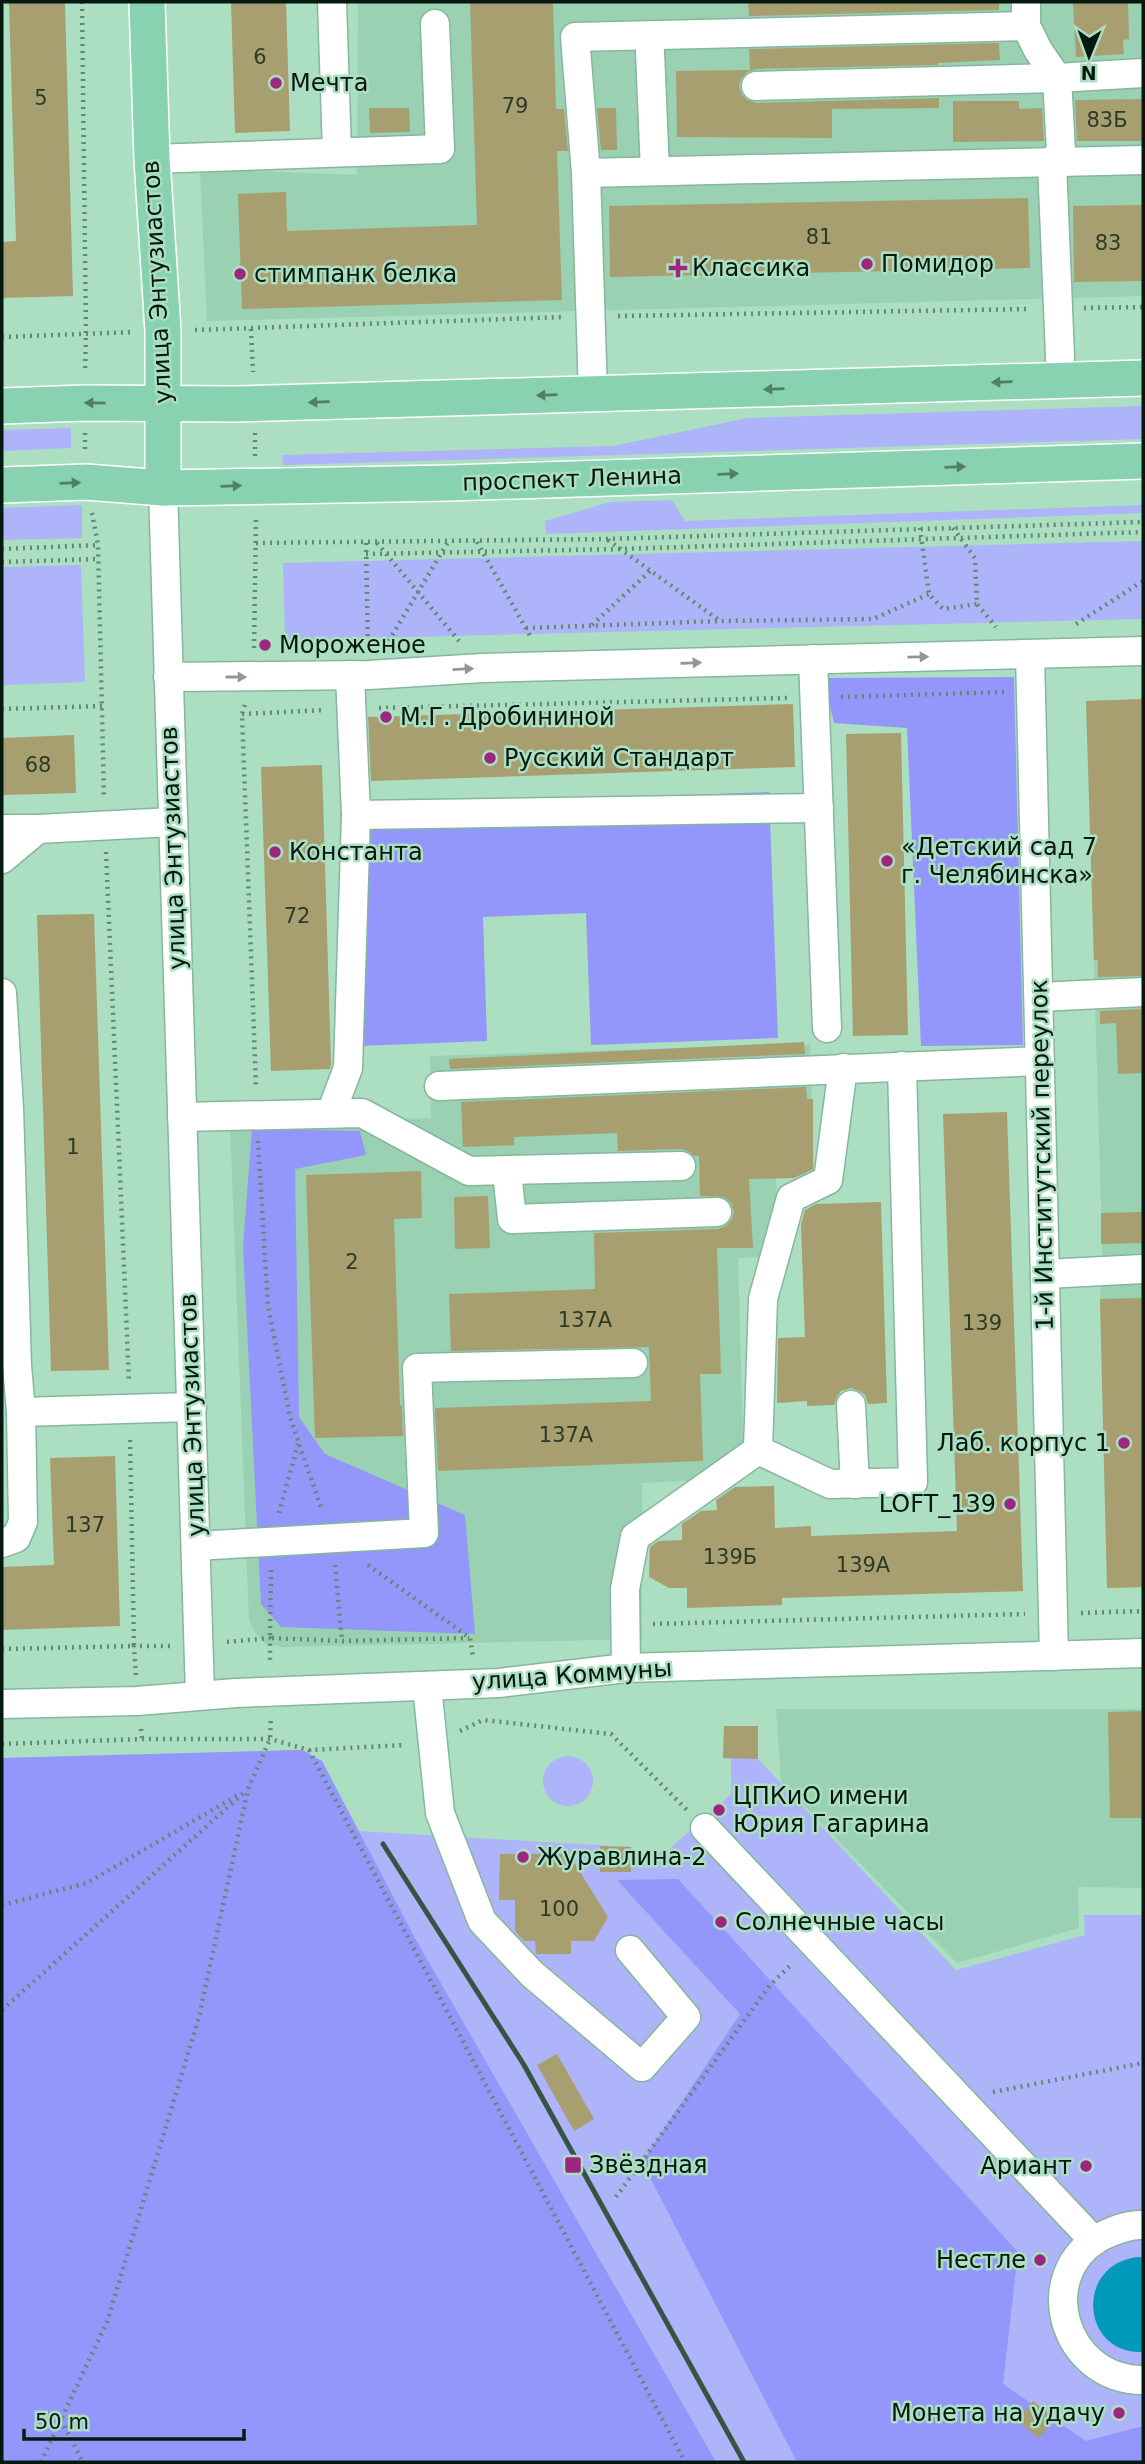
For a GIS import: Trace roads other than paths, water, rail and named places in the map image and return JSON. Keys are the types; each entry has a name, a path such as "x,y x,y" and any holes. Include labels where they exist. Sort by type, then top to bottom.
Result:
{"main road":[{"name":"улица Энтузиастов","path":"147,2 152,159 163,331 163,488"},
{"path":"2,406 84,403 235,404 1143,378"},
{"name":"проспект Ленина","path":"2,485 86,482 163,488 463,483 1143,461"}],"street":[{"path":"331,2 338,152"},
{"path":"593,394 586,173 575,37 1026,14 1038,50 1058,78 1061,150 1052,162 1061,381"},
{"path":"152,159 439,149 435,24"},
{"path":"650,52 655,171"},
{"path":"756,86 1143,74"},
{"path":"586,173 1143,160"},
{"name":"улица Энтузиастов","path":"163,488 200,1695"},
{"path":"168,677 359,675 547,666 1143,651"},
{"name":"1-й Институтский переулок","path":"1024,654 1031,692 1054,1656"},
{"path":"813,659 827,1028"},
{"path":"331,1113 348,1068 356,815 351,709 359,675"},
{"path":"356,815 819,807"},
{"path":"2,830 172,822"},
{"path":"2,859 38,829"},
{"path":"1039,997 1143,992"},
{"path":"2,993 9,1366 21,1412 23,1522 16,1538 2,1543"},
{"path":"439,1086 1040,1060"},
{"path":"758,1450 830,1484 913,1482 902,1066"},
{"path":"758,1450 763,1299 791,1198 828,1181 843,1068"},
{"path":"182,1117 362,1112 468,1171 681,1166"},
{"path":"507,1172 512,1219 717,1212"},
{"path":"1045,1273 1143,1269"},
{"path":"196,1546 424,1533 417,1368 633,1363"},
{"path":"851,1405 855,1484"},
{"path":"21,1412 192,1407"},
{"path":"626,1668 625,1590 635,1537 758,1450"},
{"name":"улица Коммуны","path":"2,1704 138,1701 200,1695 499,1683 626,1668 1143,1653"},
{"path":"427,1686 440,1813 482,1921 532,1974 642,2067 686,2017 630,1950"},
{"path":"697,1820 1094,2241"},
{"path":"1143,2225 1115,2229 1094,2241 1076,2260 1065,2283 1063,2309 1070,2334 1084,2356 1105,2372 1129,2380 1143,2380"}],"railway":[{"path":"383,1844 524,2065 744,2462"}],"place":[{"name":"Мечта","path":"276,83"},
{"name":"Помидор","path":"867,264"},
{"name":"Классика","path":"678,268"},
{"name":"стимпанк белка","path":"240,274"},
{"name":"Мороженое","path":"265,645"},
{"name":"М.Г. Дробининой","path":"386,717"},
{"name":"Русский Стандарт","path":"490,758"},
{"name":"Константа","path":"275,852"},
{"name":"«Детский сад 7 г. Челябинска»","path":"887,861"},
{"name":"Лаб. корпус 1","path":"1124,1443"},
{"name":"LOFT_139","path":"1010,1504"},
{"name":"ЦПКиО имени Юрия Гагарина","path":"719,1810"},
{"name":"Журавлина-2","path":"523,1857"},
{"name":"Солнечные часы","path":"721,1922"},
{"name":"Звёздная","path":"573,2165"},
{"name":"Ариант","path":"1086,2166"},
{"name":"Нестле","path":"1040,2260"},
{"name":"Монета на удачу","path":"1119,2413"}]}
